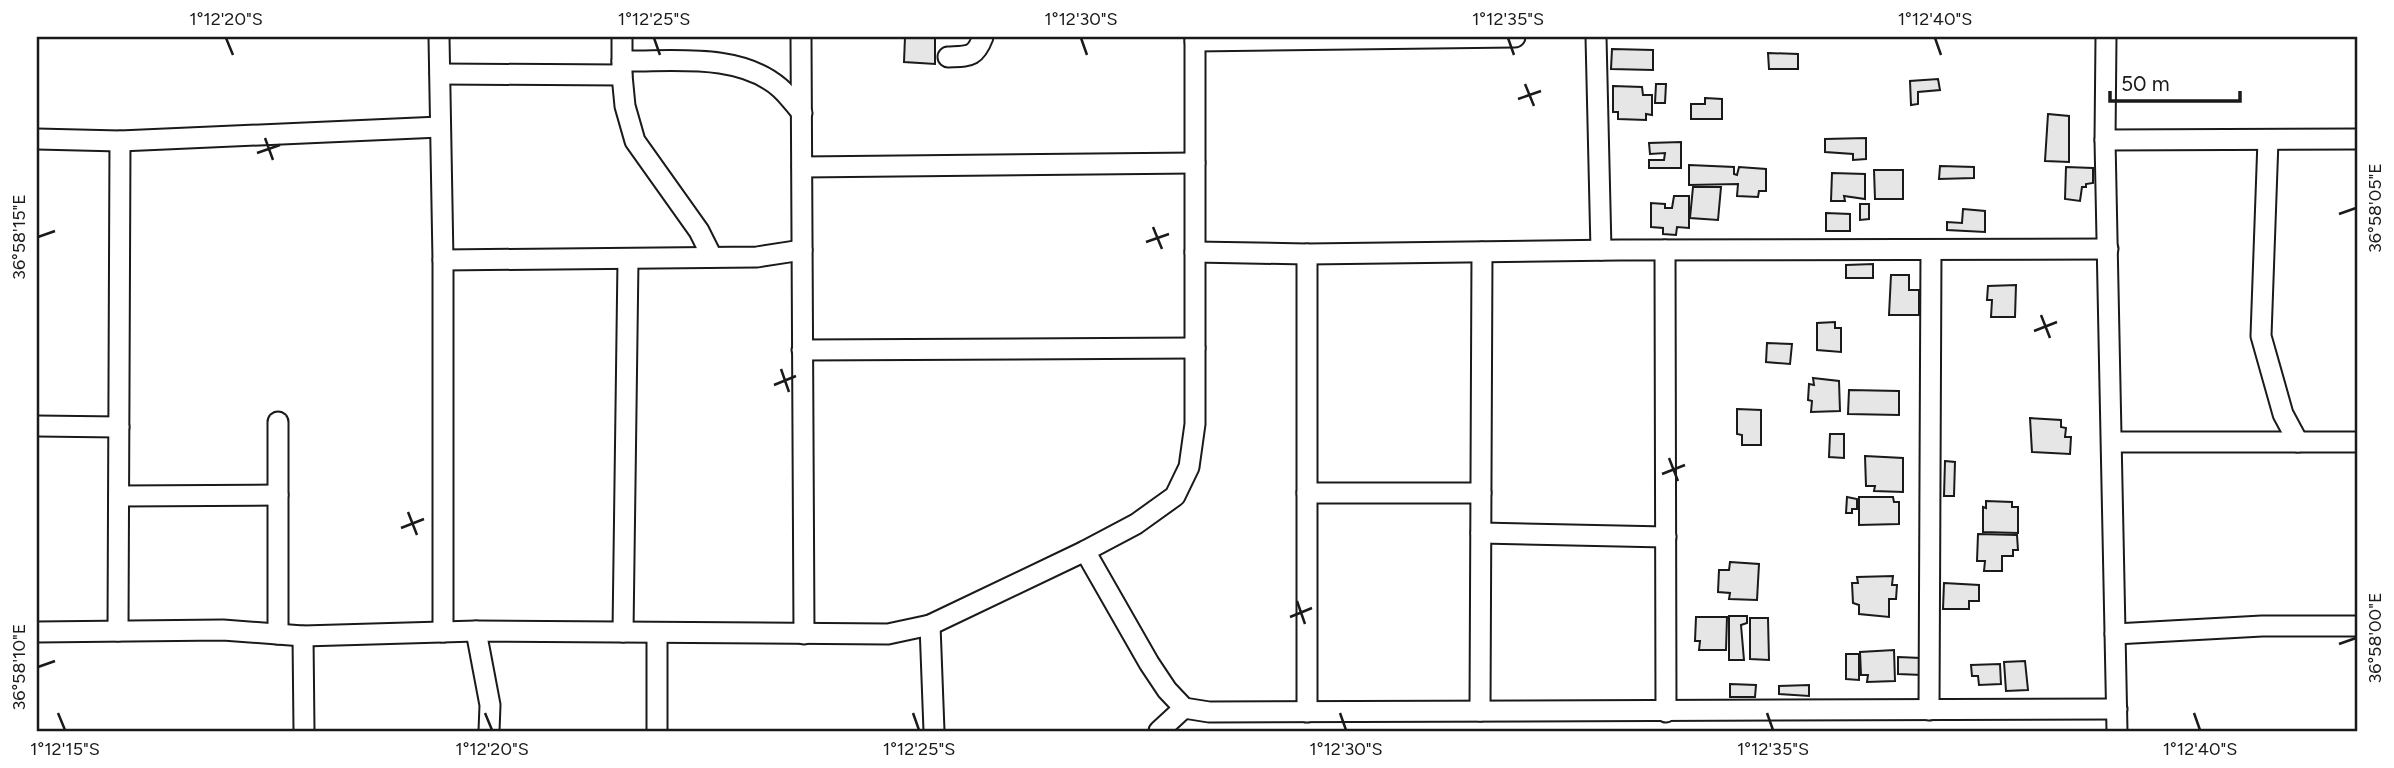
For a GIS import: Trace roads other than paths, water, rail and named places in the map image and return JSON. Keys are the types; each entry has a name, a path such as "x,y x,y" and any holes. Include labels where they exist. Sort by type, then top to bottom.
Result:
{"street":[{"path":"439,37 443,260 443,632"},
{"path":"622,37 625,106 635,141 699,232 712,257"},
{"path":"801,37 804,634"},
{"path":"948,57 970,56 978,50 983,37"},
{"path":"37,632 223,630 303,636 476,631 888,634 930,625 1136,524 1175,496 1189,467 1193,435 1195,348 1195,39 1515,37"},
{"path":"1596,37 1601,250"},
{"path":"2106,37 2105,140 2117,731"},
{"path":"440,74 723,63 754,72 780,88 802,113"},
{"path":"37,139 120,141 440,127"},
{"path":"2105,140 2357,139"},
{"path":"2268,140 2261,336 2283,414 2298,442"},
{"path":"118,631 120,141"},
{"path":"802,167 1195,163"},
{"path":"1195,252 1307,254 1601,250 2108,249"},
{"path":"443,260 757,257 802,250"},
{"path":"1665,250 1666,712"},
{"path":"1928,710 1931,250"},
{"path":"1480,711 1482,252"},
{"path":"1307,254 1307,712"},
{"path":"623,632 628,260"},
{"path":"802,350 1195,348"},
{"path":"278,422 278,634"},
{"path":"37,426 119,426"},
{"path":"2112,442 2357,442"},
{"path":"1307,493 1481,493"},
{"path":"118,496 278,495"},
{"path":"1481,533 1666,537"},
{"path":"1085,551 1167,690 1184,708 1209,712 2116,709"},
{"path":"930,625 933,731"},
{"path":"2115,634 2262,626 2357,626"},
{"path":"476,631 490,705 489,731"},
{"path":"657,633 657,731"},
{"path":"303,636 304,731"},
{"path":"1159,731 1184,708"}]}
